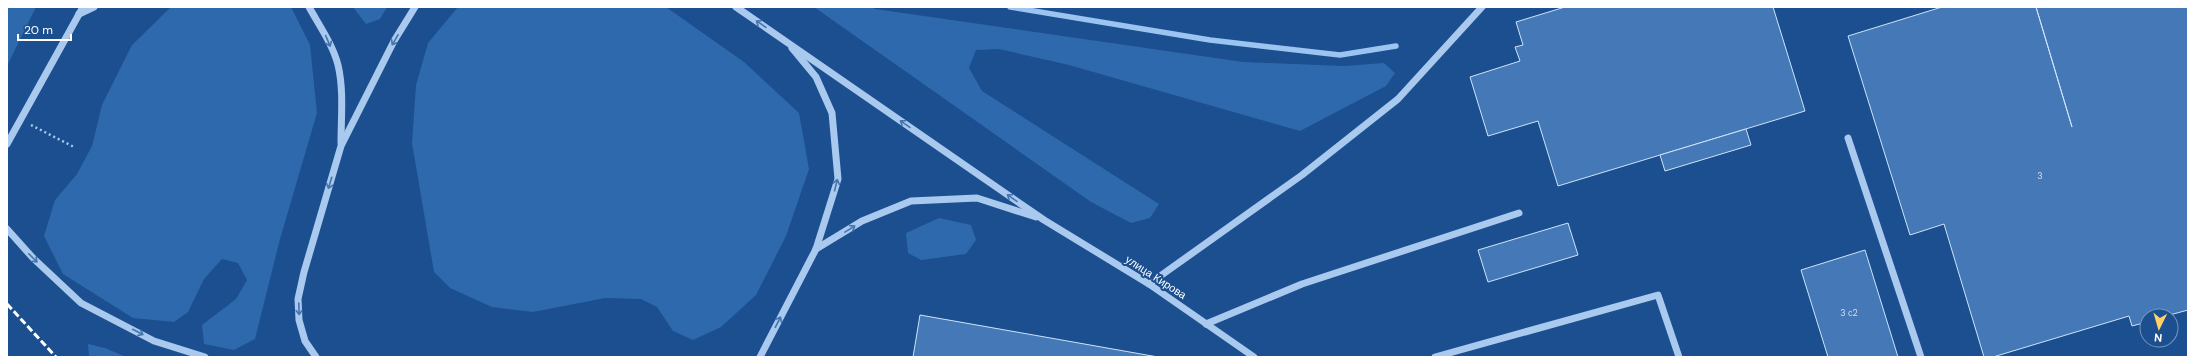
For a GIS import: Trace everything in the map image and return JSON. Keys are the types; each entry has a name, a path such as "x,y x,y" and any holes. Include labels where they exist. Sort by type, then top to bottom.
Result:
{"street":[{"path":"7,144 81,9 94,7"},
{"path":"309,7 325,34 338,65 342,95 341,146"},
{"path":"316,357 305,340 299,320 298,299 304,272 341,146 394,41 415,7"},
{"path":"736,7 1044,220"},
{"path":"1149,284 1302,175 1398,100 1482,7"},
{"path":"760,357 816,249 838,179 832,113 816,77 787,42"},
{"path":"1848,138 1921,357"},
{"path":"816,249 862,222 911,201 977,198 1044,220"},
{"path":"1206,324 1302,284 1519,213"},
{"name":"улица Кирова","path":"1044,220 1149,284 1254,357"},
{"path":"7,229 33,258 81,303 154,341 205,357"},
{"path":"1435,357 1658,295 1679,357"}],"path":[{"path":"20,120 74,147"}],"shaded area":[{"path":"7,7 36,7 7,66"},
{"path":"171,7 291,7 310,45 317,113 280,239 255,339 234,350 204,344 202,325 236,299 247,280 238,263 222,259 204,279 188,312 174,322 133,318 63,274 44,236 55,200 77,174 92,146 102,105 132,45"},
{"path":"353,7 387,7 380,19 366,24"},
{"path":"458,7 666,7 744,62 799,113 809,169 786,236 756,295 721,327 693,340 673,331 657,307 641,299 605,298 533,312 492,307 450,288 434,272 412,143 416,85 428,43"},
{"path":"814,7 871,7 875,9 1243,62 1344,66 1384,63 1395,73 1386,86 1300,131 1069,65 999,49 976,50 969,68 982,91 1159,204 1150,218 1131,223 1091,202"},
{"path":"939,218 971,225 976,240 966,254 921,260 908,253 906,233"},
{"path":"88,344 105,348 126,357 89,357"}],"building":[{"path":"1565,7 1773,7 1805,111 1558,186 1538,121 1488,136 1470,77 1520,61 1515,47 1523,45 1516,22"},
{"path":"1942,7 2188,7 2188,310 2179,312 2179,308 2139,308 2139,324 2132,326 2129,316 1993,357 1984,357 1944,224 1910,235 1848,36"},
{"path":"1746,129 1751,145 1665,171 1660,155"},
{"path":"1568,223 1578,255 1488,282 1478,250"},
{"path":"1865,250 1898,357 1828,357 1801,270"},
{"path":"920,315 1158,357 913,357"}],"waterway":[{"path":"1010,7 1210,40 1340,55 1396,46"}],"railway":[{"path":"7,304 56,357"}]}
